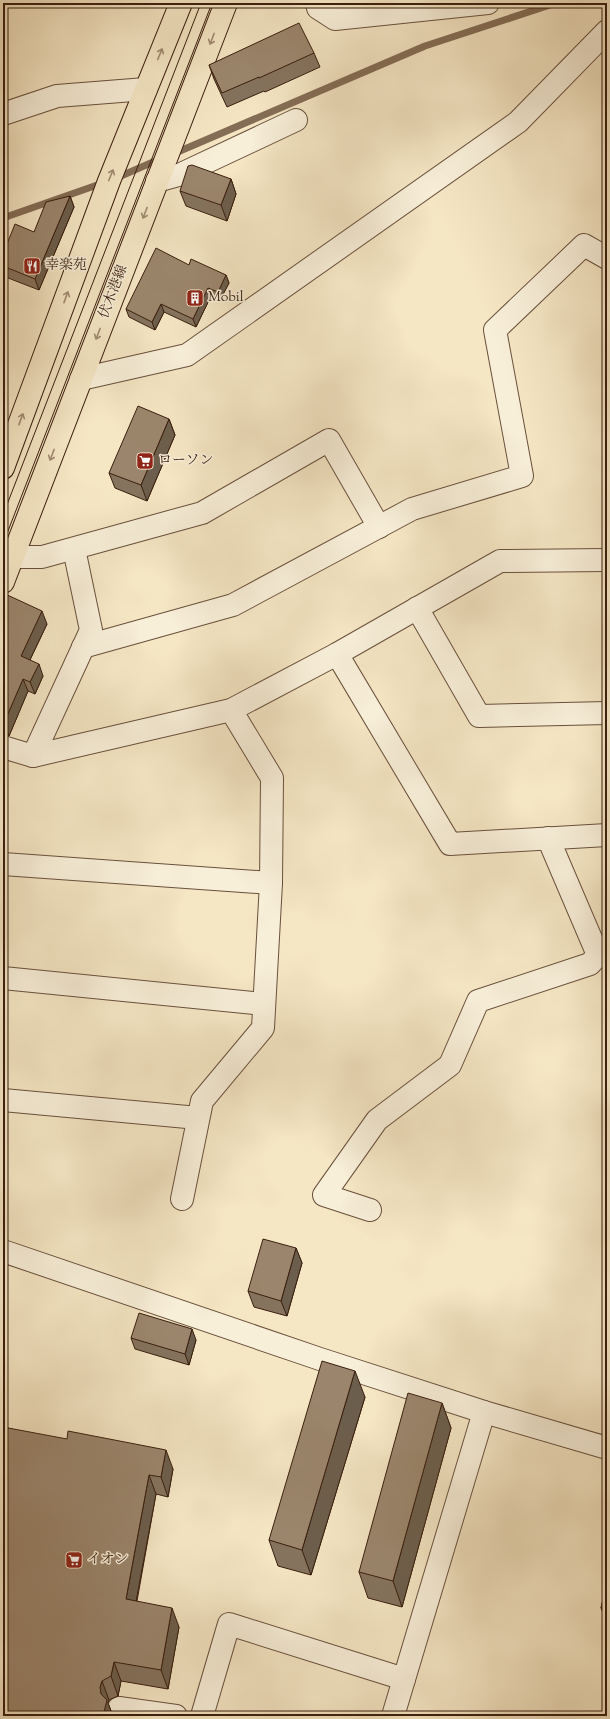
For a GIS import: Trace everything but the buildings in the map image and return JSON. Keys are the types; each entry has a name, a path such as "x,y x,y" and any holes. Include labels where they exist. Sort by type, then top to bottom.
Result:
{"main road":[{"path":"3,468 109,181 181,3"},
{"name":"伏木港線","path":"3,582 8,556 81,379 226,3"}],"street":[{"path":"317,3 318,8 335,19 375,9 488,3"},
{"path":"81,379 187,355 518,122 607,31"},
{"path":"3,114 57,96 146,89"},
{"path":"157,181 179,175 296,120"},
{"path":"83,647 233,606 412,509 522,476 496,330 584,245 607,258"},
{"path":"8,556 42,557 202,513 329,440 379,527"},
{"path":"33,756 91,630 74,549"},
{"path":"3,747 33,756 231,710 337,654 500,561 607,560"},
{"path":"417,608 479,716 607,713"},
{"path":"337,654 450,844 607,835"},
{"path":"182,1199 202,1101 262,1028 271,883 272,778 231,710"},
{"path":"370,1210 324,1195 377,1120 450,1065 478,1001 590,964 598,955 548,838"},
{"path":"3,864 271,883"},
{"path":"3,978 264,1004"},
{"path":"3,1100 198,1118"},
{"path":"3,1251 320,1359 484,1412 607,1448"},
{"path":"393,1716 484,1412"},
{"path":"202,1716 229,1624 404,1679"},
{"path":"118,1708 176,1716"}],"waterway":[{"path":"173,154 425,46 556,3"},
{"path":"114,179 160,159"},
{"path":"3,218 103,183"}],"tram line":[{"path":"3,515 201,3"},
{"path":"3,544 212,3"}],"place":[{"name":"幸楽苑","path":"32,266"},
{"name":"Mobil","path":"195,298"},
{"name":"ローソン","path":"145,461"},
{"name":"イオン","path":"74,1560"}]}
